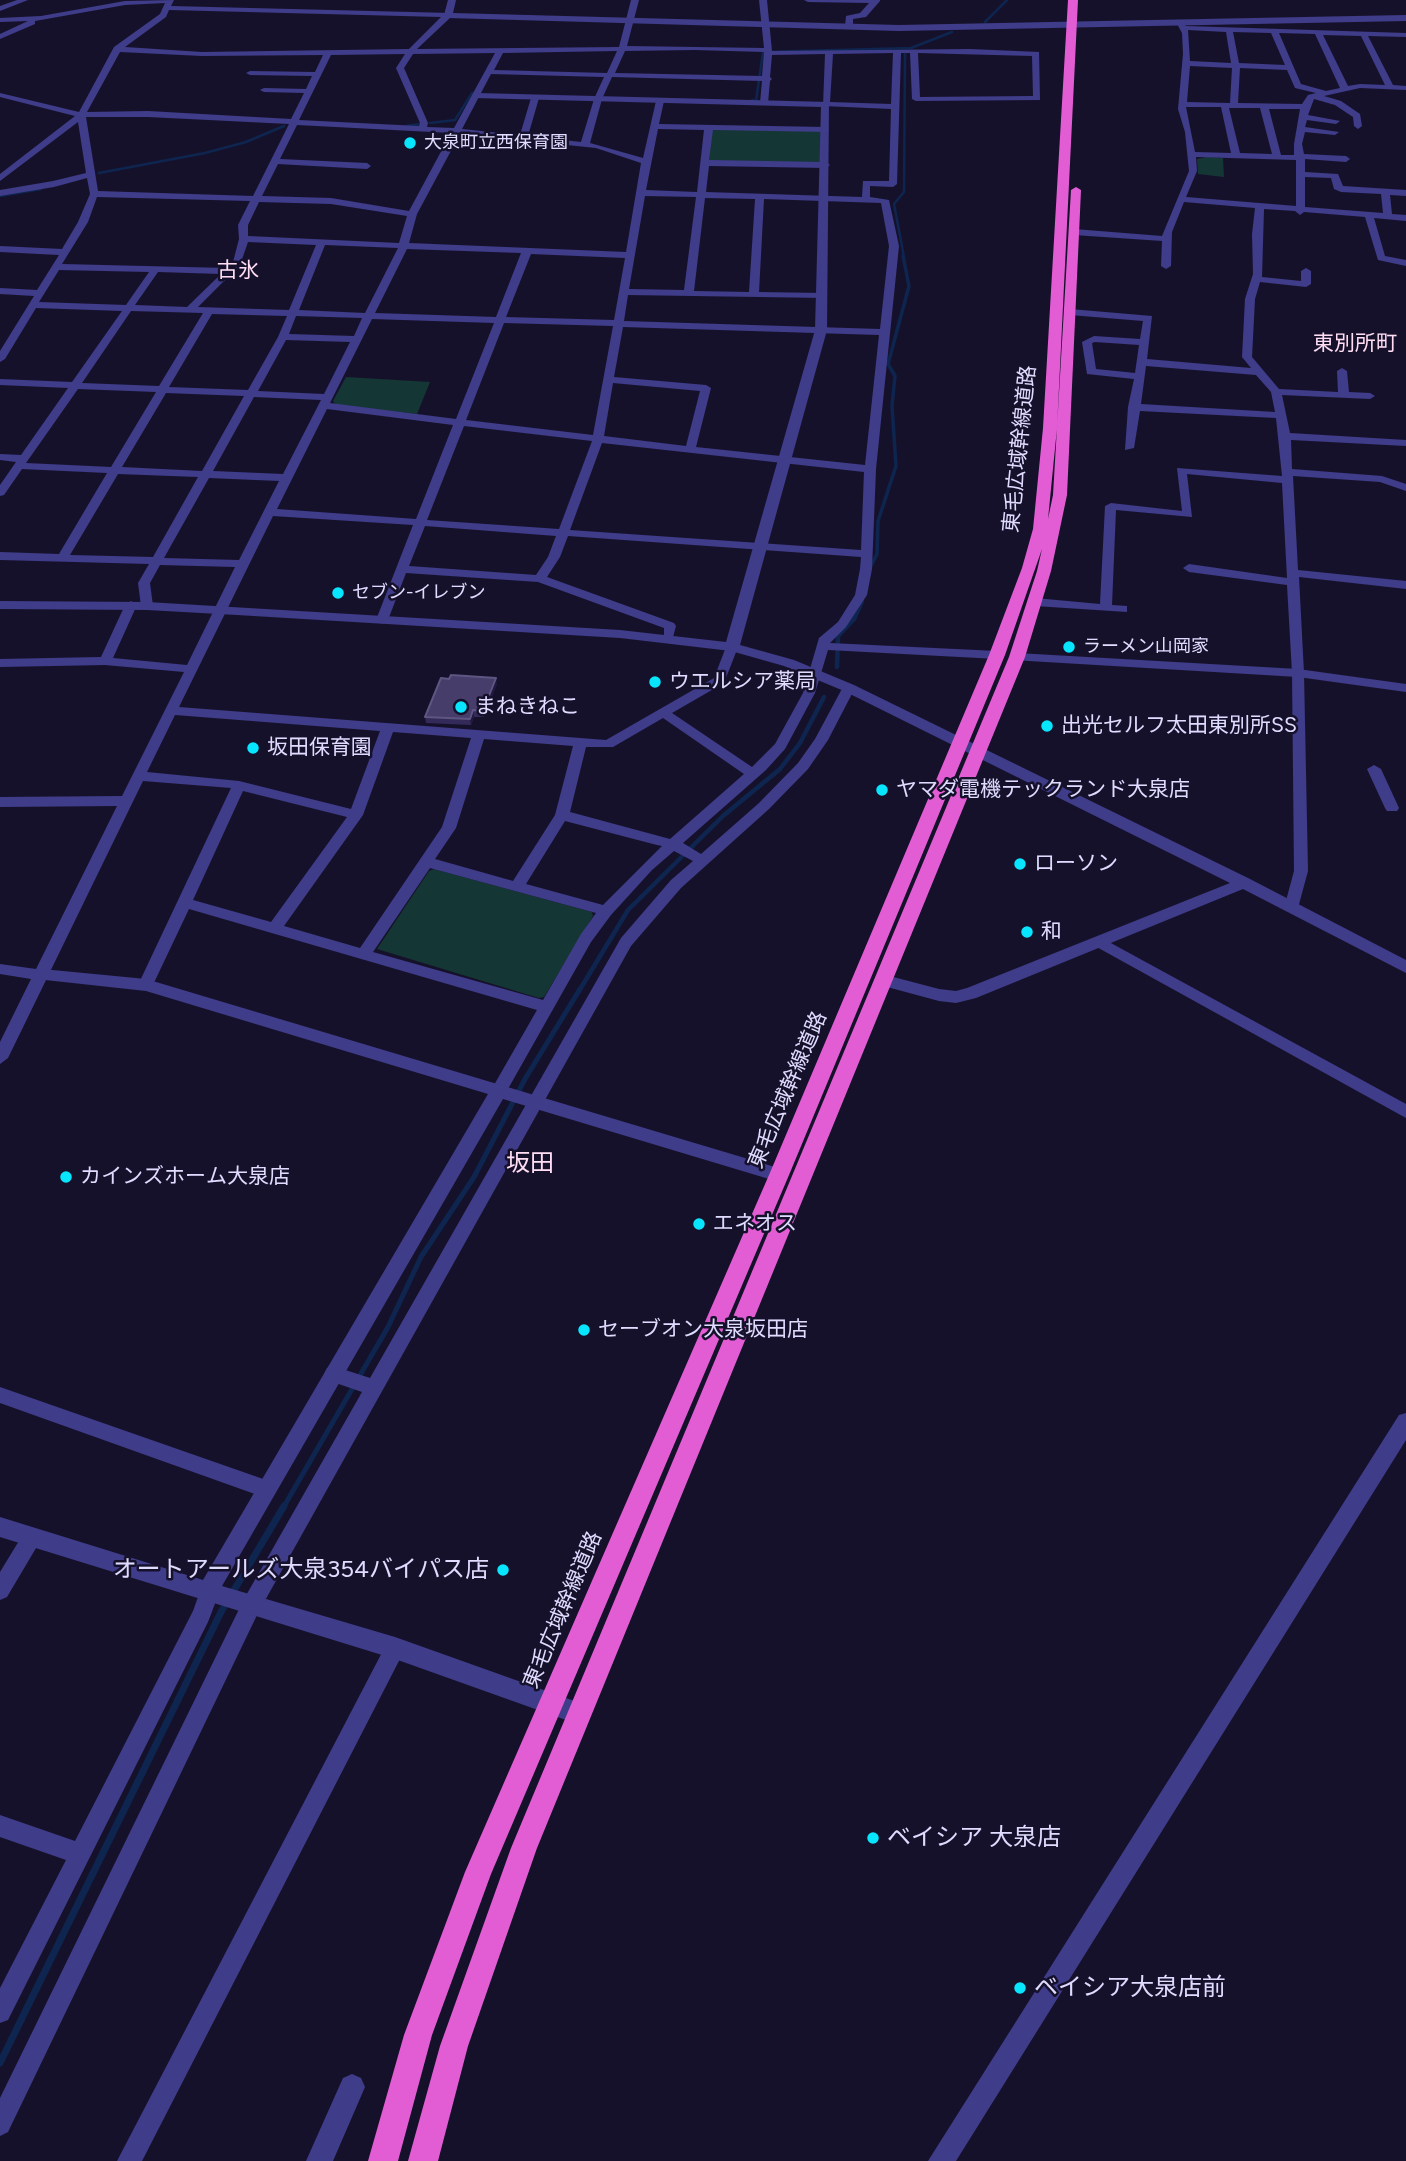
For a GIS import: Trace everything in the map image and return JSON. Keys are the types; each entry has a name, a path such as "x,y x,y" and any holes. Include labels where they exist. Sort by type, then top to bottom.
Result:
{"highway":[{"name":"東毛広域幹線道路","path":"383,2161 418,2035 458,1922 779,1175 970,748 1017,657 1035,602 1060,495 1074,232 1077,23 1073,0"},
{"name":"東毛広域幹線道路","path":"422,2161 454,2046 524,1848 882,980 970,748 1029,568 1040,529 1044,494 1077,23 1084,0"}],"street":[{"path":"0,9 24,0"},
{"path":"289,10 295,0"},
{"path":"422,129 424,123 400,68 412,50 448,15 452,0"},
{"path":"585,144 598,99 622,49 635,0"},
{"path":"763,0 768,52 768,79 764,103"},
{"path":"808,0 876,1"},
{"path":"0,20 41,18 122,1 289,10 849,27 940,28 1077,23 1182,25 1406,18"},
{"path":"849,27 849,18 863,15 876,1"},
{"path":"0,178 81,115 117,49 163,15 168,3"},
{"path":"0,37 41,18"},
{"path":"1182,25 1406,35"},
{"path":"1166,266 1167,239 1191,177 1192,154 1183,104 1185,63 1182,25"},
{"path":"1229,29 1236,65 1234,105"},
{"path":"1274,31 1299,87 1357,116 1357,126"},
{"path":"1318,32 1345,89"},
{"path":"1363,33 1390,87"},
{"path":"117,49 202,54 622,49 914,51 1036,54 1037,98 916,99 914,51"},
{"path":"190,310 237,263 244,239 243,225 328,51"},
{"path":"0,1058 243,564 405,245 412,214 500,51"},
{"path":"172,711 580,743 615,742 720,680 732,647 821,330 829,51"},
{"path":"866,198 866,183 893,184 897,51"},
{"path":"1185,63 1290,68"},
{"path":"490,72 768,79"},
{"path":"250,73 316,74"},
{"path":"1300,212 1301,174 1298,157 1305,107 1319,95 1345,89 1406,88"},
{"path":"264,90 308,91"},
{"path":"0,95 81,115 148,114 457,131 585,144 646,162"},
{"path":"477,96 896,107"},
{"path":"523,138 535,98"},
{"path":"540,579 554,557 598,440 646,162 660,101"},
{"path":"1183,104 1305,107"},
{"path":"1224,104 1236,156"},
{"path":"1264,106 1277,157"},
{"path":"0,359 83,222 94,194 81,115"},
{"path":"1303,117 1336,121"},
{"path":"655,126 825,130"},
{"path":"690,293 709,127"},
{"path":"1300,129 1335,132"},
{"path":"1192,154 1346,159"},
{"path":"274,161 367,166"},
{"path":"705,163 826,165"},
{"path":"0,193 91,174"},
{"path":"1301,174 1335,176 1337,187 1341,189 1406,193"},
{"path":"1385,192 1388,217"},
{"path":"0,2012 201,1615 216,1574 586,938 625,887 754,774 780,746 816,674 825,638 842,624 861,595 867,554 870,469 894,246 885,200 642,193"},
{"path":"94,194 331,201 412,214"},
{"path":"754,295 760,196"},
{"path":"1180,200 1300,212 1406,218"},
{"path":"1260,208 1257,279 1250,299 1247,357 1276,392 1284,436 1298,673 1301,871 1291,908"},
{"path":"1369,216 1381,258 1406,263"},
{"path":"1074,232 1167,239"},
{"path":"244,239 631,255"},
{"path":"146,606 144,583 283,337 321,243"},
{"path":"0,249 65,252"},
{"path":"382,620 527,251"},
{"path":"57,267 230,271"},
{"path":"0,494 155,270"},
{"path":"1257,279 1306,284 1306,271"},
{"path":"0,291 39,293"},
{"path":"623,292 822,296"},
{"path":"33,305 885,332"},
{"path":"63,557 209,311"},
{"path":"1070,312 1148,318 1129,448"},
{"path":"283,337 358,340"},
{"path":"1138,376 1091,372 1087,342 1094,339 1145,342"},
{"path":"1141,362 1258,372"},
{"path":"1342,371 1344,395"},
{"path":"610,380 706,388 691,450"},
{"path":"0,382 253,393 598,440 870,469"},
{"path":"1276,392 1370,396"},
{"path":"1133,407 1280,415"},
{"path":"1284,436 1406,443"},
{"path":"0,457 22,462 116,470 288,478"},
{"path":"1105,608 1111,506 1188,515 1181,470 1382,480 1406,488"},
{"path":"271,512 867,554"},
{"path":"0,556 243,564"},
{"path":"403,569 540,579 670,626 668,638"},
{"path":"1189,569 1406,585"},
{"path":"1035,602 1123,609"},
{"path":"0,605 146,606 222,610 668,638 732,647 816,674 849,688 1244,883 1406,967"},
{"path":"105,661 131,606"},
{"path":"824,646 998,656"},
{"path":"1017,657 1298,673 1406,688"},
{"path":"2,666 105,661 192,669"},
{"path":"0,2124 251,1606 626,943 651,910 701,860 764,806 803,766 821,740 849,688"},
{"path":"665,714 754,774"},
{"path":"275,928 356,815 388,728"},
{"path":"364,954 449,828 479,735"},
{"path":"517,886 562,815 580,743"},
{"path":"1374,769 1392,808"},
{"path":"139,776 239,785 356,815"},
{"path":"146,985 239,785"},
{"path":"0,803 127,801"},
{"path":"562,815 672,845 701,860"},
{"path":"427,862 606,911"},
{"path":"882,980 956,998 1244,883"},
{"path":"183,902 546,1007"},
{"path":"1098,941 1406,1112"},
{"path":"0,969 146,985 779,1175"},
{"path":"333,1374 376,1388"},
{"path":"0,1395 266,1489"},
{"path":"941,2161 1406,1422"},
{"path":"0,1527 395,1648 580,1714"},
{"path":"0,1590 32,1537"},
{"path":"128,2161 395,1648"},
{"path":"0,1826 80,1854"},
{"path":"319,2161 352,2087"}],"green space":[{"path":"712,129 826,131 823,163 707,162"},
{"path":"1223,158 1224,177 1198,174 1197,159"},
{"path":"346,377 430,382 417,414 336,405 333,401"},
{"path":"434,869 592,912 593,916 544,997 539,998 377,949 429,871"}],"building":[{"name":"まねきねこ","path":"451,675 496,678 483,711 473,710 470,719 425,717 441,678 449,679"}],"waterway":[{"path":"985,22 1007,0"},
{"path":"752,100 756,101 763,52 911,48 952,32"},
{"path":"904,257 894,204 904,192 905,53"},
{"path":"430,123 455,120 472,93 480,93"},
{"path":"406,126 420,124"},
{"path":"99,173 205,153 246,142 284,126"},
{"path":"0,196 41,189"},
{"path":"870,568 877,554 878,521 896,466 892,406 895,376 888,364 909,286 903,256"},
{"path":"837,667 838,636 854,619 862,601"},
{"path":"579,991 628,910 723,816 780,769 800,743 824,697"},
{"path":"283,1508 388,1327 421,1257 474,1177 525,1079 580,989"},
{"path":"0,2063 221,1612 284,1506"}],"place":[{"name":"大泉町立西保育園","path":"410,143"},
{"name":"セブン-イレブン","path":"338,593"},
{"name":"ラーメン山岡家","path":"1069,647"},
{"name":"ウエルシア薬局","path":"655,682"},
{"name":"まねきねこ","path":"461,707"},
{"name":"出光セルフ太田東別所SS","path":"1047,726"},
{"name":"坂田保育園","path":"253,748"},
{"name":"ヤマダ電機テックランド大泉店","path":"882,790"},
{"name":"ローソン","path":"1020,864"},
{"name":"和","path":"1027,932"},
{"name":"カインズホーム大泉店","path":"66,1177"},
{"name":"エネオス","path":"699,1224"},
{"name":"セーブオン大泉坂田店","path":"584,1330"},
{"name":"オートアールズ大泉354バイパス店","path":"503,1570"},
{"name":"ベイシア 大泉店","path":"873,1838"},
{"name":"ベイシア大泉店前","path":"1020,1988"}],"district":[{"name":"古氷","path":"238,271"},
{"name":"東別所町","path":"1355,344"},
{"name":"坂田","path":"530,1164"}]}
